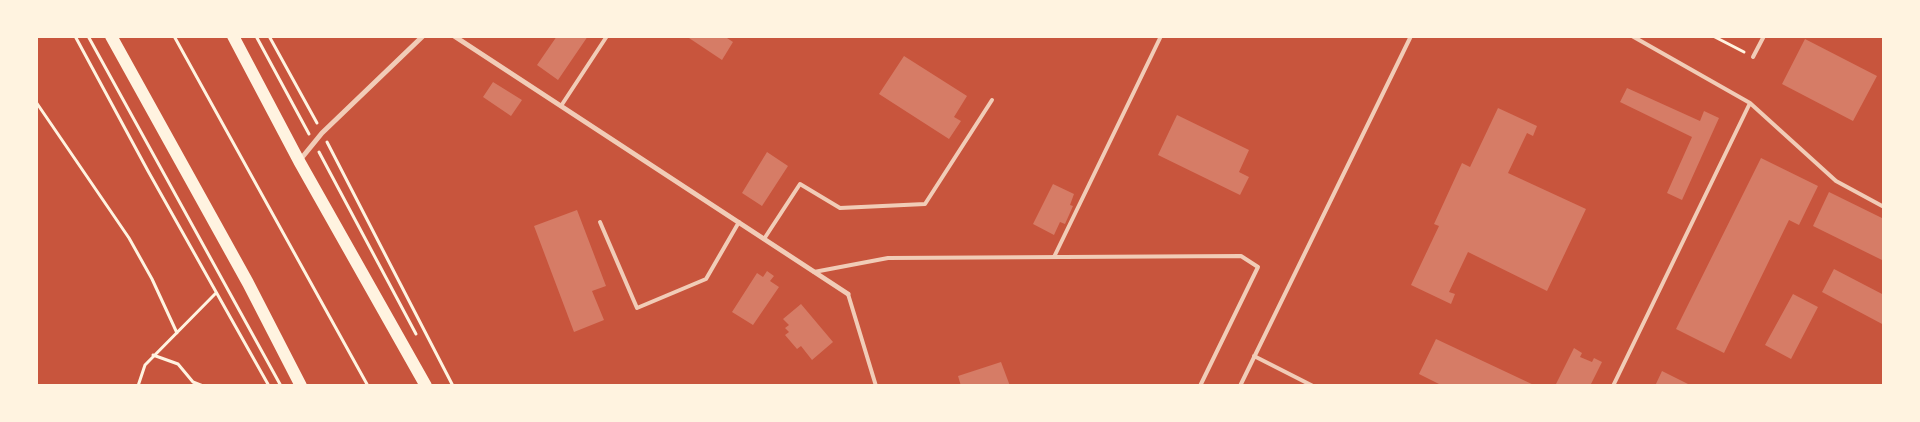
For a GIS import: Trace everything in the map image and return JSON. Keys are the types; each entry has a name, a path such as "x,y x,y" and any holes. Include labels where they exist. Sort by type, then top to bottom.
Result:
{"main road":[{"path":"111,36 248,283 300,386"},
{"path":"233,36 299,162 426,386"}],"street":[{"path":"299,162 322,132 423,36"},
{"path":"454,36 848,294"}],"lane":[{"path":"561,106 607,36"},
{"path":"1054,257 1161,36"},
{"path":"1240,386 1411,36"},
{"path":"1632,36 1750,103 1836,181 1884,207"},
{"path":"1754,57 1764,36"},
{"path":"764,239 800,184 840,208 925,204 992,100"},
{"path":"1613,386 1750,103"},
{"path":"600,222 637,308 706,279 739,222"},
{"path":"814,272 888,258 1241,256 1258,267 1200,386"},
{"path":"848,294 876,386"},
{"path":"1254,356 1313,386"}],"path":[{"path":"75,36 148,171 269,386"},
{"path":"88,36 281,386"},
{"path":"174,36 368,386"},
{"path":"256,36 420,342"},
{"path":"269,36 322,132 452,386"},
{"path":"1713,36 1754,57"},
{"path":"36,102 130,238 152,279 177,333"},
{"path":"138,386 145,365 216,293"},
{"path":"154,355 178,364 193,382 203,386"}],"building":[{"path":"557,36 588,36 558,80 537,65"},
{"path":"686,36 728,36 727,38 733,42 722,60"},
{"path":"1805,39 1877,76 1853,121 1782,84"},
{"path":"904,56 967,96 954,117 961,121 949,139 879,94"},
{"path":"493,82 522,100 511,116 483,97"},
{"path":"1627,88 1700,121 1704,111 1719,118 1682,200 1667,193 1692,137 1620,102"},
{"path":"1498,108 1537,126 1533,136 1527,133 1508,173 1586,209 1547,291 1468,252 1449,292 1455,294 1451,304 1411,285 1439,226 1434,224 1462,163 1470,167"},
{"path":"1177,115 1249,150 1239,172 1249,177 1240,195 1158,155"},
{"path":"767,152 788,166 762,206 742,193"},
{"path":"1761,158 1818,186 1799,225 1789,220 1724,353 1676,329"},
{"path":"1053,184 1074,194 1070,205 1073,206 1065,224 1060,222 1054,235 1033,224"},
{"path":"1829,192 1884,219 1884,261 1813,226"},
{"path":"577,210 606,286 592,291 604,320 574,332 534,226"},
{"path":"1834,269 1884,295 1884,325 1822,292"},
{"path":"767,271 774,276 770,281 779,287 753,325 732,312 757,273 763,277"},
{"path":"1793,294 1818,307 1791,359 1765,345"},
{"path":"801,304 833,342 812,360 801,346 797,349 785,335 789,332 785,328 789,325 783,319"},
{"path":"1436,339 1536,386 1443,386 1419,374"},
{"path":"1574,348 1582,353 1580,357 1592,362 1594,358 1602,362 1590,386 1555,386"},
{"path":"1001,362 1010,386 961,386 958,376"},
{"path":"1662,371 1692,386 1655,386"}]}
